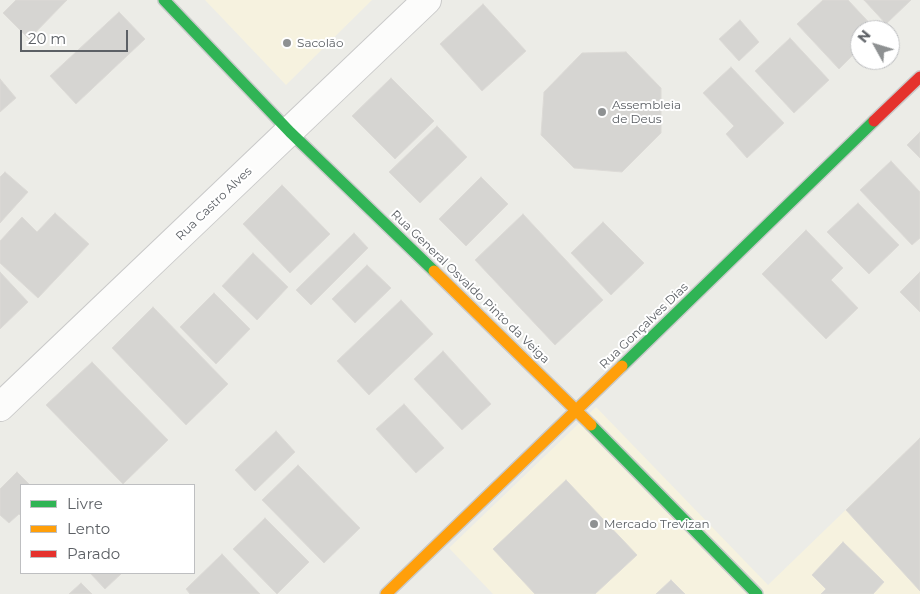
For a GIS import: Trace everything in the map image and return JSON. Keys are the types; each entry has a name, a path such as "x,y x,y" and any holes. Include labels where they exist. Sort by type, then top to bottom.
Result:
{"street":[{"name":"Rua General Osvaldo Pinto da Veiga","path":"164,0 290,132 577,410 757,594"},
{"name":"Rua Castro Alves","path":"0,408 427,0"},
{"name":"Rua Gonçalves Dias","path":"386,594 920,77"}],"shaded area":[{"name":"Sacolão","path":"205,0 372,0 286,85"},
{"path":"596,407 768,585 920,438 920,594 493,594 449,548"}],"building":[{"path":"16,0 67,0 29,39 3,13"},
{"path":"823,0 848,0 867,20 850,20 850,58 839,69 797,24"},
{"path":"864,0 911,0 890,20 882,20"},
{"path":"483,4 526,51 482,91 440,44"},
{"path":"119,12 145,39 76,104 50,76"},
{"path":"740,20 759,42 739,61 719,39"},
{"path":"790,38 829,80 794,113 755,71"},
{"name":"Assembleia de Deus","path":"626,52 661,88 661,133 622,172 574,168 541,135 544,92 582,53"},
{"path":"731,67 784,123 747,158 726,134 734,126 703,93"},
{"path":"391,78 434,121 395,159 352,116"},
{"path":"0,79 16,98 0,112"},
{"path":"437,126 467,157 420,203 389,172"},
{"path":"920,132 920,158 907,145"},
{"path":"891,161 920,192 920,238 912,245 860,190"},
{"path":"5,172 28,192 0,223 0,177"},
{"path":"481,177 508,204 466,246 439,219"},
{"path":"282,185 330,234 290,273 243,224"},
{"path":"858,203 899,245 869,274 827,232"},
{"path":"55,213 89,244 38,298 0,263 0,241 22,217 37,232"},
{"path":"523,214 603,300 555,345 475,260"},
{"path":"603,222 644,263 611,295 571,253"},
{"path":"806,230 843,268 831,280 858,308 826,339 762,274"},
{"path":"354,233 368,248 311,305 296,290"},
{"path":"253,253 288,287 257,320 222,286"},
{"path":"367,265 391,288 355,323 332,299"},
{"path":"0,272 28,302 0,329"},
{"path":"920,272 920,312 900,292"},
{"path":"214,293 250,329 216,364 180,327"},
{"path":"401,300 433,334 369,395 337,361"},
{"path":"153,307 228,384 186,425 112,348"},
{"path":"443,351 491,404 462,430 414,379"},
{"path":"92,362 168,440 123,484 46,405"},
{"path":"404,404 444,448 416,473 376,429"},
{"path":"276,431 295,452 255,491 235,470"},
{"path":"920,438 920,591 846,510"},
{"path":"298,465 360,528 324,563 262,500"},
{"path":"17,472 29,484 20,484 20,515 9,523 0,515 0,489"},
{"path":"566,480 637,555 595,594 535,594 493,549"},
{"path":"265,518 309,562 277,594 233,549"},
{"path":"843,542 884,582 873,594 821,594 826,589 812,575"},
{"path":"222,554 260,594 190,594 186,589"},
{"path":"91,574 121,574 105,589"},
{"path":"671,580 685,594 656,594"},
{"path":"81,583 92,594 69,594"}],"traffic: fast":[{"path":"164,0 290,132 434,271"},
{"path":"622,366 874,121"},
{"path":"591,425 757,594"}],"traffic: slow":[{"path":"434,271 591,425"},
{"path":"386,594 622,366"}],"traffic: jam":[{"path":"874,121 920,77"}],"place":[{"name":"Sacolão","path":"287,43"},
{"name":"Assembleia de Deus","path":"602,112"},
{"name":"Mercado Trevizan","path":"594,524"}]}
